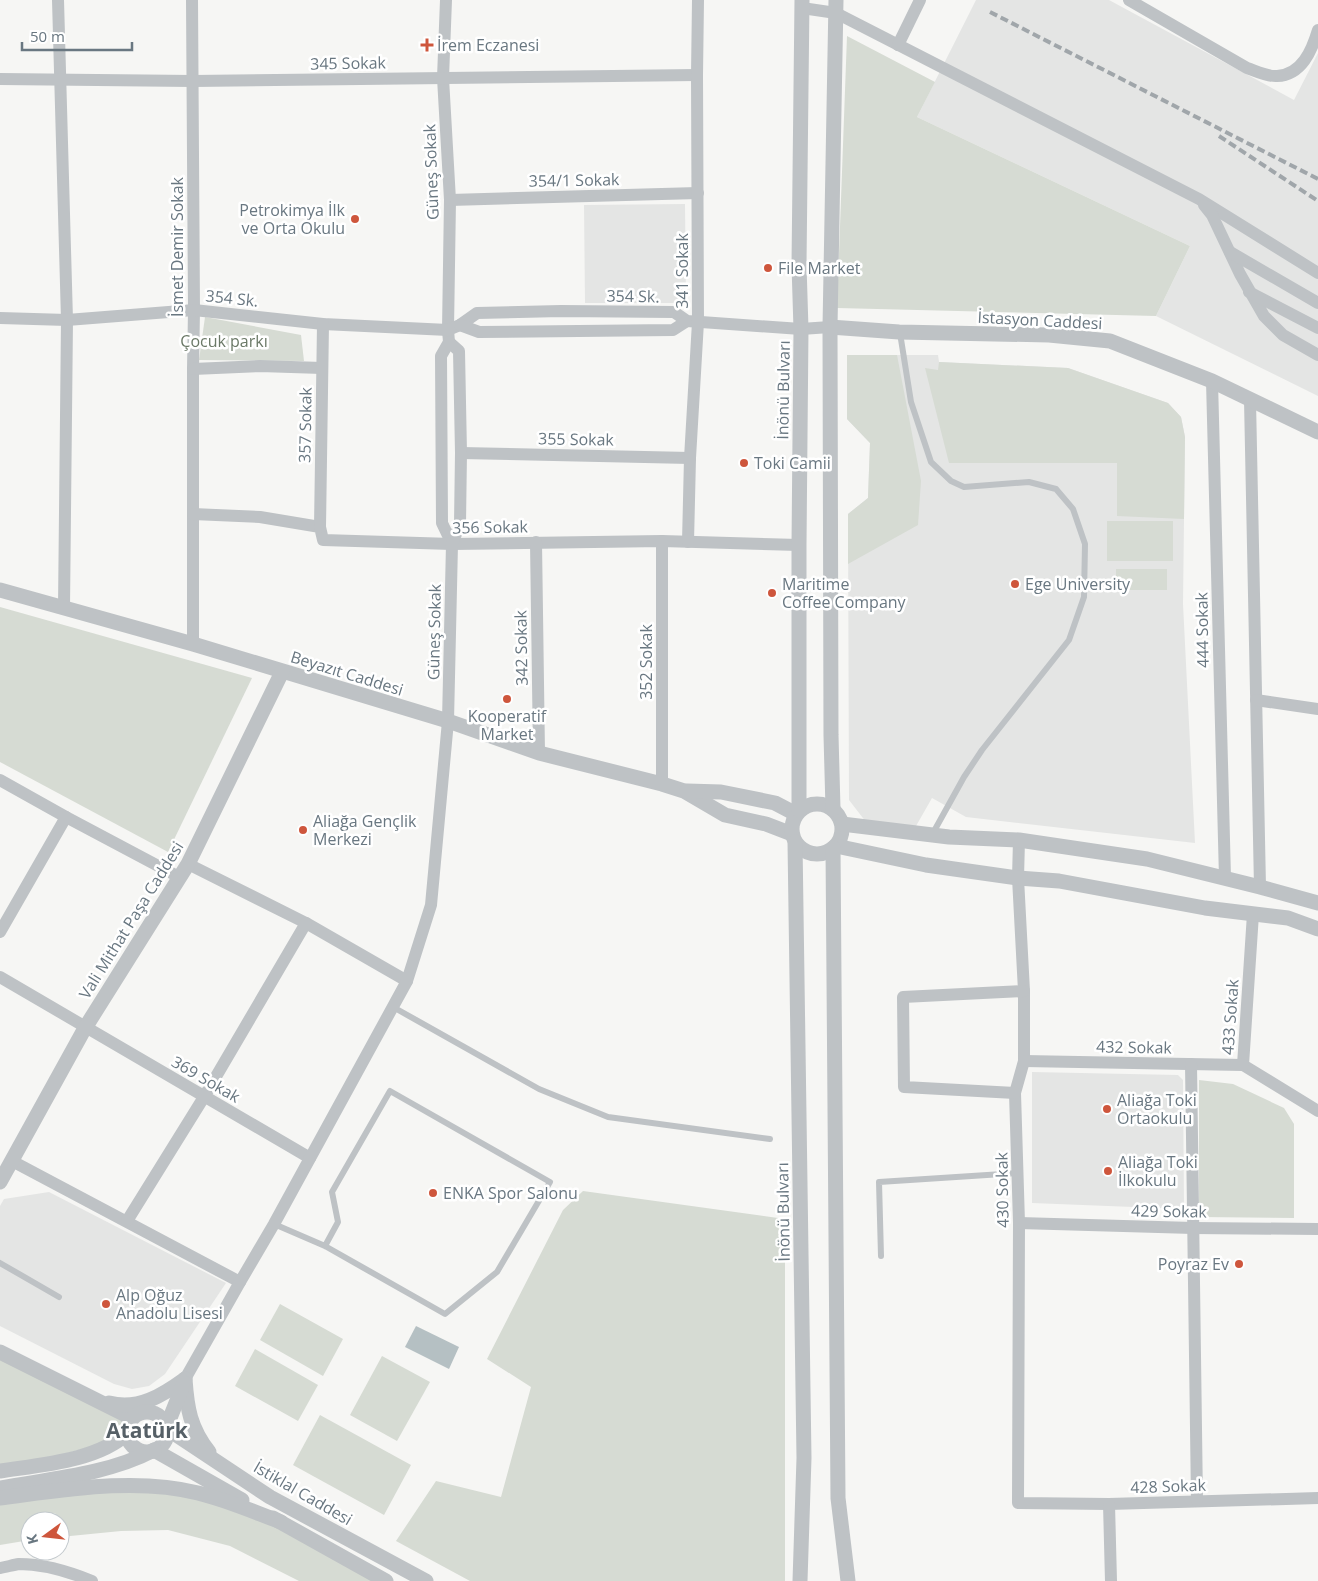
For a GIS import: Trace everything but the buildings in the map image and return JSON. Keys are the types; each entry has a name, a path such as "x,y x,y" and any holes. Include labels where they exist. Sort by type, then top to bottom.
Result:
{"street":[{"path":"58,0 67,320 64,608"},
{"name":"İsmet Demir Sokak","path":"192,0 194,310 193,644"},
{"name":"Güneş Sokak","path":"446,0 444,78 450,200 449,336 441,356 442,523 452,544"},
{"name":"341 Sokak","path":"688,542 692,322 698,193 698,0"},
{"path":"898,45 920,0"},
{"path":"1128,0 1247,68 1262,74 1277,76 1292,71 1306,61 1318,30"},
{"path":"802,4 836,6 898,45 1199,199 1318,273"},
{"name":"İnönü Bulvarı","path":"798,812 798,545 801,329 799,264 802,4"},
{"path":"833,809 830,327 836,6"},
{"name":"345 Sokak","path":"0,79 192,81 697,75"},
{"name":"354/1 Sokak","path":"450,200 698,193"},
{"path":"1199,199 1212,215 1264,316 1283,334 1318,355"},
{"path":"1230,252 1318,303"},
{"path":"1250,292 1318,328"},
{"name":"354 Sk.","path":"0,318 67,320 194,310 449,336 460,325 477,313 561,311 674,312 692,322 801,329 830,327"},
{"name":"354 Sk.","path":"460,325 479,332 673,330 692,322"},
{"name":"357 Sokak","path":"320,526 323,324"},
{"name":"İstasyon Caddesi","path":"830,327 900,332 1049,335 1110,341 1212,381 1318,432"},
{"name":"Güneş Sokak","path":"186,1379 274,1224 407,981 431,905 448,721 452,544 460,524 459,350 449,336"},
{"path":"193,369 260,366 322,368"},
{"name":"444 Sokak","path":"1212,381 1225,878"},
{"path":"1250,400 1260,886"},
{"name":"355 Sokak","path":"461,453 690,458"},
{"path":"193,514 260,517 320,526"},
{"name":"356 Sokak","path":"320,526 323,540 452,544 662,541 798,545"},
{"name":"352 Sokak","path":"662,541 662,784"},
{"name":"342 Sokak","path":"536,542 539,753"},
{"name":"Beyazıt Caddesi","path":"0,590 193,644 448,721 539,753 662,784 684,792 726,815 766,824 793,838"},
{"name":"Vali Mithat Paşa Caddesi","path":"0,1182 85,1028 188,864 282,672"},
{"path":"1256,700 1318,709"},
{"path":"0,780 179,877"},
{"name":"Beyazıt Caddesi","path":"684,792 721,792 775,803 798,812"},
{"path":"848,1581 838,1498 835,847 842,831 842,824 839,816 826,805 812,804 798,812 791,827 793,838 806,852 813,854 827,852 835,847 926,865 1018,878 1059,881 1205,908 1288,918 1318,929"},
{"path":"0,932 66,817"},
{"path":"842,824 932,834 1019,840 1147,859 1260,886 1318,904"},
{"name":"İnönü Bulvarı","path":"793,838 804,1458 800,1581"},
{"name":"430 Sokak","path":"1018,1503 1019,1223 1015,1093 1024,1061 1024,991 1018,878 1019,840"},
{"path":"188,864 306,923 407,981"},
{"name":"433 Sokak","path":"1253,914 1243,1065 1318,1111"},
{"path":"128,1221 306,923"},
{"name":"369 Sokak","path":"0,978 310,1158"},
{"path":"1015,1093 904,1087 903,997 1024,991"},
{"name":"432 Sokak","path":"1024,1061 1243,1065"},
{"path":"1191,1064 1197,1502"},
{"path":"12,1161 240,1282"},
{"name":"429 Sokak","path":"1019,1223 1192,1228 1318,1229"},
{"path":"0,1352 90,1398 129,1426"},
{"path":"90,1398 116,1405 138,1404 167,1392 186,1379"},
{"path":"0,1471 81,1456 120,1439 142,1412 155,1414 186,1379"},
{"path":"0,1488 92,1471 139,1458 154,1450 164,1441 166,1428 186,1379"},
{"path":"186,1379 187,1404 193,1427 198,1438 218,1462"},
{"name":"İstiklal Caddesi","path":"155,1414 164,1422 166,1428 270,1497 426,1581"},
{"path":"129,1426 130,1443 135,1448 141,1451 154,1450 386,1581"},
{"path":"0,1498 118,1486 157,1486 197,1492 281,1522"},
{"name":"428 Sokak","path":"1018,1503 1109,1504 1318,1498"},
{"path":"1109,1504 1111,1581"},
{"path":"0,1568 19,1564 36,1566 65,1571 92,1581"}],"lane":[{"path":"900,332 911,402 931,462 950,481 964,487 1029,482 1056,489 1074,509 1085,544 1084,597 1069,640 982,750 964,777 932,834"},
{"path":"393,1007 539,1089 608,1117 770,1140"},
{"path":"274,1224 324,1246 445,1314 497,1272 550,1182 390,1091 332,1192 338,1222 324,1246"},
{"path":"882,1256 879,1182 1018,1173"},
{"path":"0,1263 59,1297"}],"shaded area":[{"path":"976,0 1109,0 1294,100 1318,53 1318,396 1156,316 1190,246 917,117"},
{"path":"685,204 686,303 585,303 584,205"},
{"name":"Ege University","path":"847,355 938,355 939,362 1068,368 1168,403 1181,417 1185,437 1183,604 1195,843 966,817 932,798 916,826 866,822 849,800 848,514 868,498 870,443 847,419"},
{"path":"1032,1072 1178,1075 1183,1080 1184,1209 1032,1203"},
{"name":"Alp Oğuz Anadolu Lisesi","path":"49,1192 226,1283 165,1374 149,1386 132,1389 114,1384 0,1326 0,1206 4,1199"},
{"path":"416,1326 459,1347 449,1369 405,1347"}],"green space":[{"path":"847,36 935,82 917,117 1190,246 1156,316 837,308"},
{"name":"Çocuk parkı","path":"205,317 301,335 304,361 199,360"},
{"path":"847,355 897,355 921,481 918,525 848,564 848,514 868,498 870,443 847,419"},
{"path":"939,362 1068,368 1168,403 1181,417 1185,437 1184,519 1117,516 1117,463 949,463 925,368 938,370"},
{"path":"1107,521 1173,521 1173,561 1107,561"},
{"path":"1116,569 1167,569 1167,590 1116,590"},
{"path":"0,607 252,678 168,852 0,762"},
{"path":"1199,1080 1233,1084 1284,1108 1294,1124 1294,1218 1199,1217"},
{"path":"583,1191 785,1219 785,1581 470,1581 396,1541 436,1481 501,1497 531,1387 487,1359 563,1210"},
{"path":"280,1304 343,1339 323,1376 260,1340"},
{"path":"255,1349 318,1385 298,1421 235,1386"},
{"path":"0,1352 128,1424 127,1430 120,1439 0,1471"},
{"path":"382,1356 430,1382 397,1441 350,1415"},
{"path":"320,1415 411,1465 384,1515 293,1465"},
{"path":"118,1486 230,1503 386,1581 299,1581 230,1546 168,1530 121,1531 70,1536 70,1511 20,1511 20,1542 0,1545 0,1498"}],"railway":[{"path":"990,12 1318,179"},
{"path":"1219,136 1318,201"}],"place":[{"name":"İrem Eczanesi","path":"427,45"},
{"name":"Petrokimya İlk ve Orta Okulu","path":"355,219"},
{"name":"File Market","path":"768,268"},
{"name":"Toki Camii","path":"744,463"},
{"name":"Ege University","path":"1015,584"},
{"name":"Maritime Coffee Company","path":"772,593"},
{"name":"Kooperatif Market","path":"507,699"},
{"name":"Aliağa Gençlik Merkezi","path":"303,830"},
{"name":"Aliağa Toki Ortaokulu","path":"1107,1109"},
{"name":"Aliağa Toki İlkokulu","path":"1108,1171"},
{"name":"ENKA Spor Salonu","path":"433,1193"},
{"name":"Poyraz Ev","path":"1239,1264"},
{"name":"Alp Oğuz Anadolu Lisesi","path":"106,1304"}],"district":[{"name":"Atatürk","path":"147,1431"}]}
